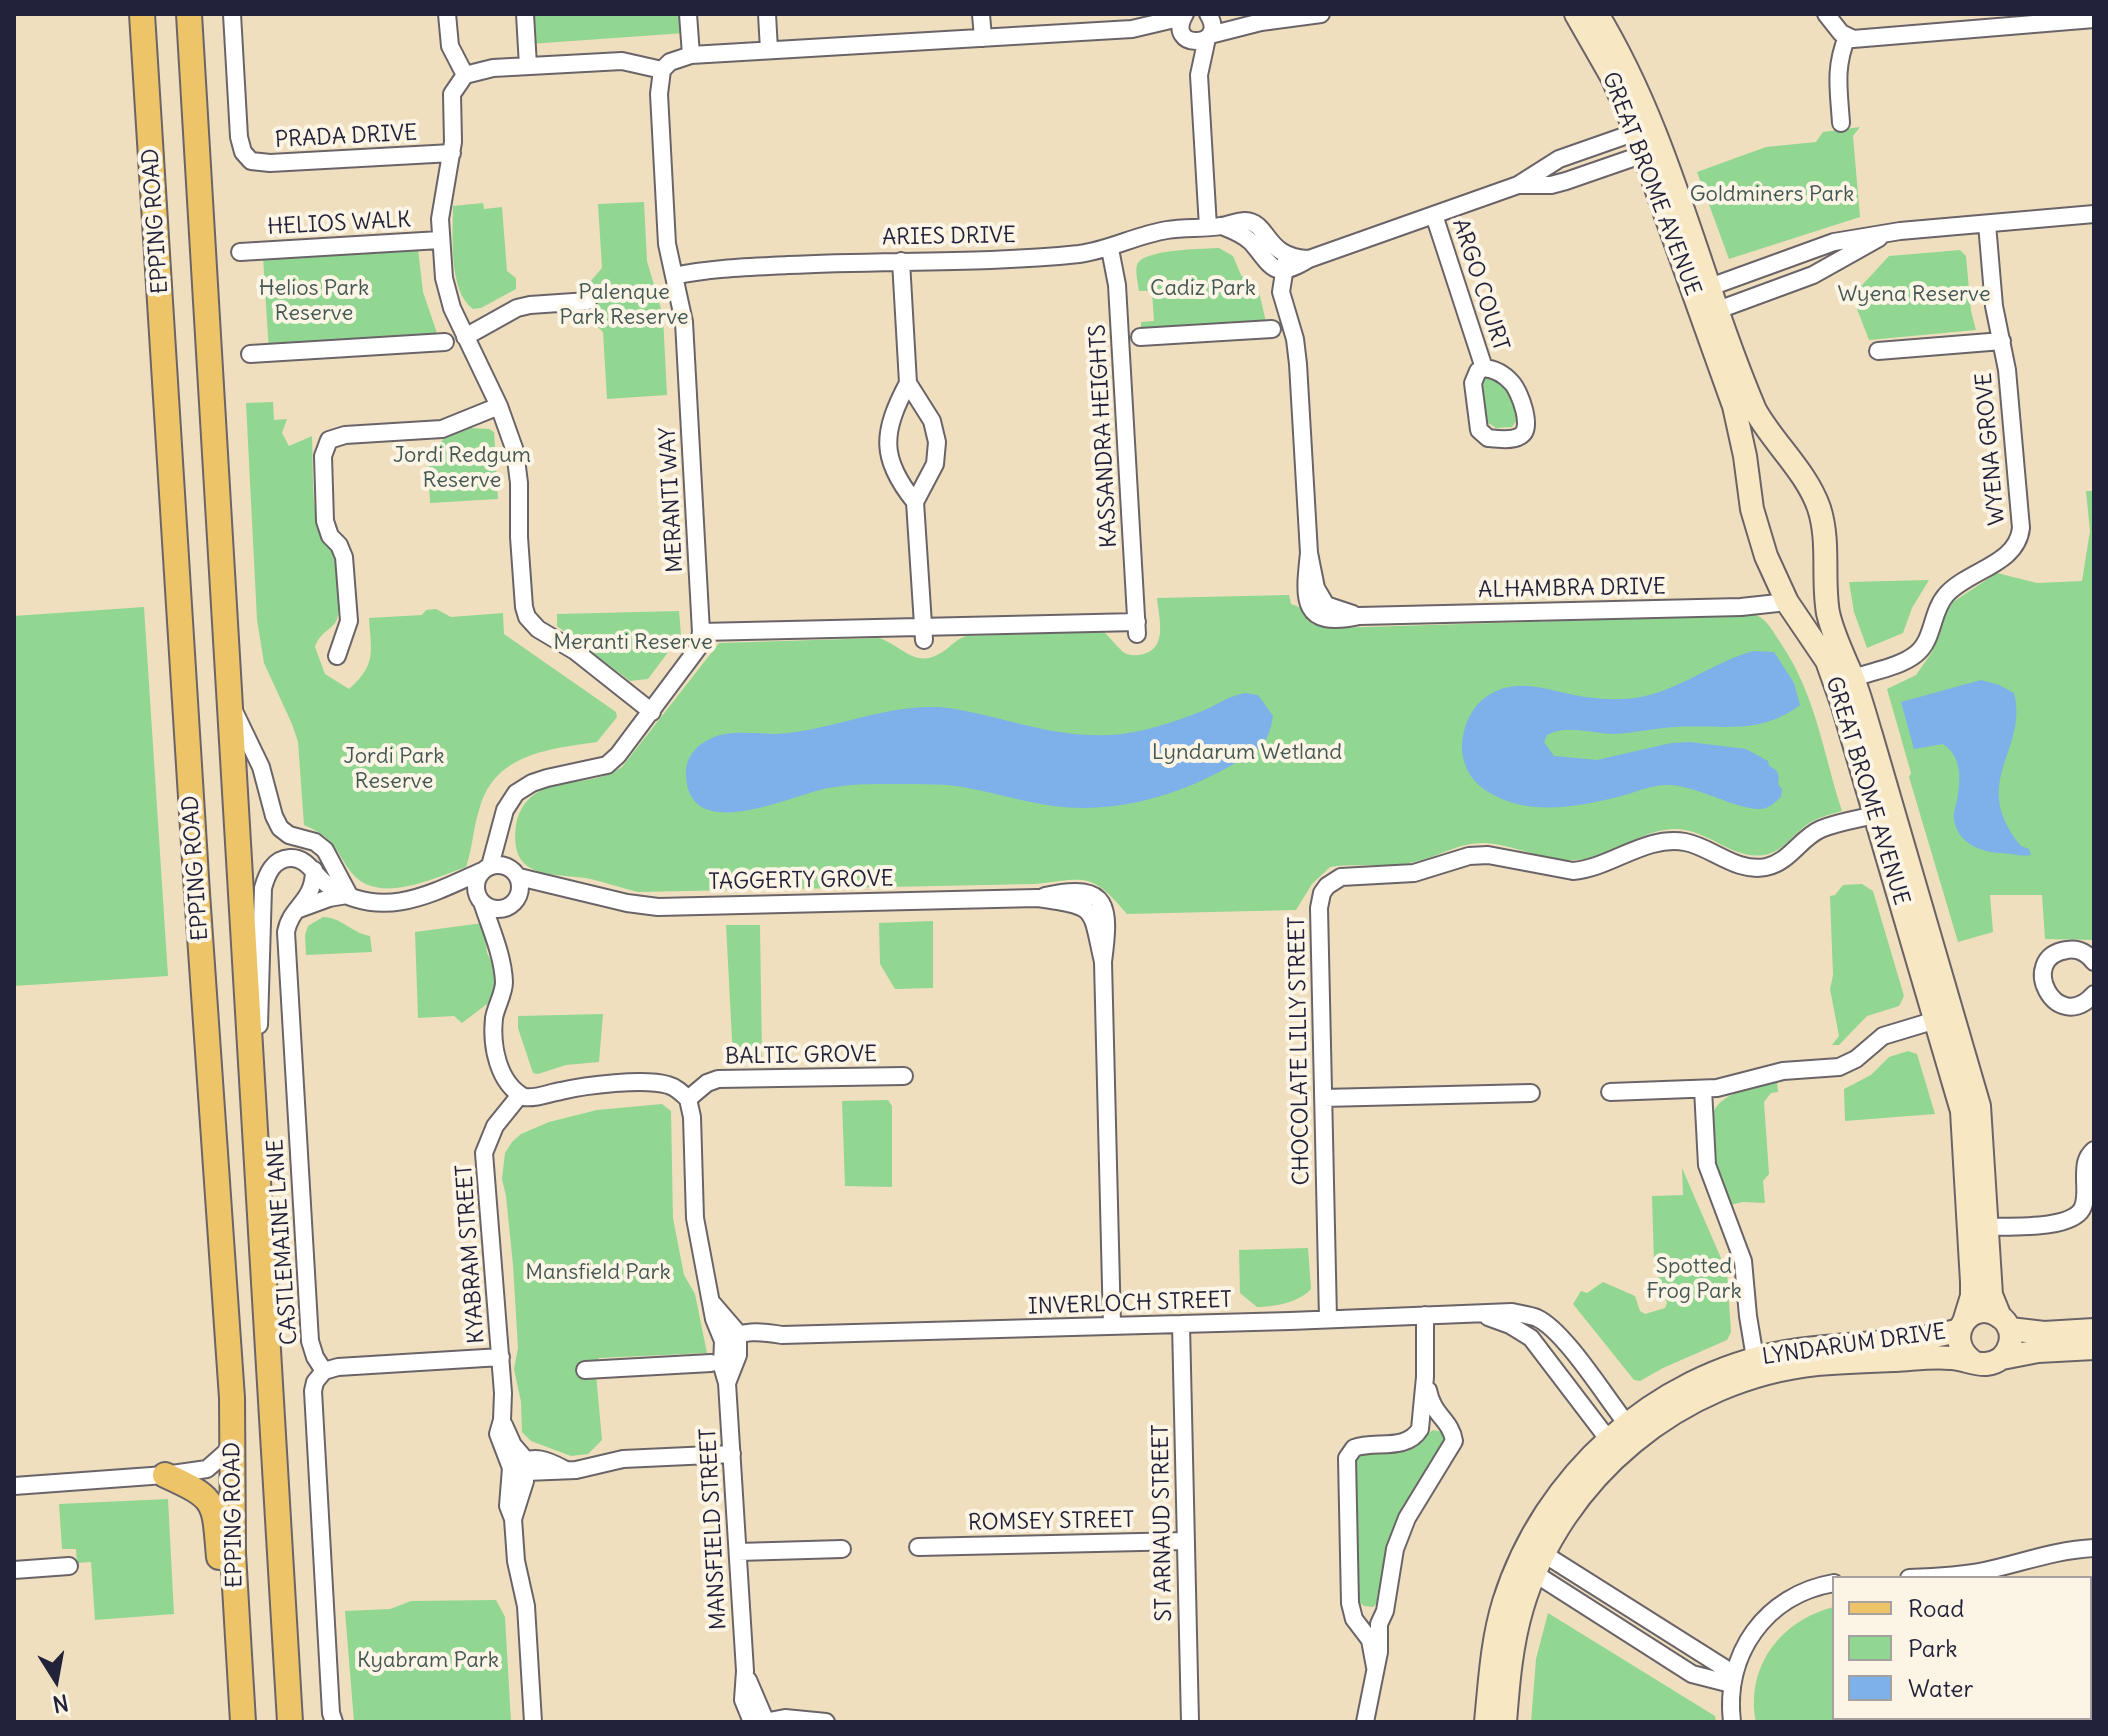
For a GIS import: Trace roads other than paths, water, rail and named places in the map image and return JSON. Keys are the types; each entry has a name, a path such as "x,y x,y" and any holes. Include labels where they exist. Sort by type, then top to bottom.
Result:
{"main road":[{"name":"EPPING ROAD","path":"142,14 197,893 220,1199 233,1446 233,1553 242,1721"},
{"name":"EPPING ROAD","path":"189,14 290,1722"},
{"path":"165,1475 207,1498 215,1512 226,1663 242,1721"}],"street":[{"name":"PRADA DRIVE","path":"232,14 239,137 243,152 251,161 270,163 452,153"},
{"path":"447,14 450,46 465,75"},
{"path":"525,14 528,66"},
{"path":"688,14 691,55"},
{"path":"767,14 769,50"},
{"path":"981,14 983,38"},
{"path":"652,712 575,651 538,629 527,617 519,537 518,467 499,406 452,308 444,278 440,219 452,153 452,94 465,75 483,69 622,61 662,70 670,62 691,55 1132,29 1184,36 1198,42 1208,36 1261,22 1321,14"},
{"name":"GREAT BROME AVENUE","path":"1576,14 1649,141"},
{"name":"GREAT BROME AVENUE","path":"1597,14 1637,87 1649,141 1710,313 1755,410 1776,443 1803,476 1819,507 1826,543 1827,600 1844,681 1945,1018 1979,1106 1978,1227 1972,1296 1961,1326"},
{"path":"1826,14 1836,29 1847,37 1863,38 2094,19"},
{"path":"1132,29 1184,15"},
{"path":"1184,15 1180,26 1199,75 1215,227"},
{"path":"1199,75 1213,25 1209,15 1261,22"},
{"path":"1841,123 1837,68 1847,37"},
{"name":"MERANTI WAY","path":"486,868 505,810 516,793 532,783 607,765 652,712 698,648 701,632 684,322 667,244 659,94 662,70"},
{"path":"1518,185 1551,185 1566,181 1649,141"},
{"path":"1285,263 1309,259 1518,185 1559,159 1649,141"},
{"path":"1702,291 1834,242 1887,233 2094,214"},
{"name":"ARGO COURT","path":"1434,215 1484,368"},
{"name":"ARIES DRIVE","path":"674,276 714,269 1055,255 1110,249 1140,236 1166,230 1241,222 1257,225 1285,263"},
{"name":"WYENA GROVE","path":"1844,681 1920,652 1926,644 1937,607 1946,594 2007,555 2019,541 2021,528 2007,370 1994,306 1987,224"},
{"path":"1710,313 1813,275 1887,233"},
{"name":"HELIOS WALK","path":"240,252 440,240"},
{"name":"KASSANDRA HEIGHTS","path":"701,632 923,633 1137,628 1117,278 1110,249"},
{"path":"901,261 908,383 889,426 886,446 891,467 901,486 915,502"},
{"name":"ALHAMBRA DRIVE","path":"1285,263 1282,302 1295,339 1298,364 1309,553 1319,597 1333,609 1359,616 1741,607 1787,602"},
{"path":"465,337 517,308 588,301"},
{"name":"GREAT BROME AVENUE","path":"1710,313 1740,431 1759,534 1787,602 1844,681"},
{"path":"1140,337 1272,329"},
{"path":"1878,351 2002,341"},
{"path":"250,354 445,342"},
{"name":"ARGO COURT","path":"1484,368 1494,369 1516,388 1527,426 1520,437 1488,438 1479,430 1473,383 1478,371 1484,368"},
{"path":"908,383 932,421 937,442 935,464 915,502 923,633"},
{"path":"337,656 349,621 344,557 339,545 330,536 325,521 323,456 329,440 345,435 442,429 499,406"},
{"path":"1787,602 1827,600"},
{"path":"229,701 261,767 280,828 289,835 315,842 325,850 349,895"},
{"name":"CHOCOLATE LILLY STREET","path":"1328,1319 1319,908 1322,893 1333,881 1349,876 1414,873 1457,858 1479,855 1573,871 1588,870 1667,840 1703,847 1746,867 1761,868 1776,864 1819,830 1884,812"},
{"path":"499,956 504,918 521,889 502,826"},
{"path":"255,1133 263,888 267,873 274,864 286,858 299,858 328,885 371,902 392,904 450,891 480,900 493,909 514,902"},
{"path":"433,893 486,868 502,865 516,873"},
{"path":"486,868 476,883 499,956 504,983 494,1019 496,1049 502,1072 520,1095 531,1098 581,1087 660,1083 678,1089 688,1099 692,1117 695,1218 714,1319 733,1340"},
{"name":"CASTLEMAINE LANE","path":"314,870 314,885 287,924 286,943 310,1341 324,1371"},
{"name":"TAGGERTY GROVE","path":"516,873 568,890 658,907 1037,898 1080,890 1099,900 1108,920 1103,962 1112,1326"},
{"name":"TAGGERTY GROVE","path":"514,902 527,896 568,890"},
{"path":"299,909 329,898 349,895"},
{"path":"2094,962 2083,952 2063,950 2047,961 2042,978 2048,995 2063,1005 2081,1004 2094,994"},
{"path":"1610,1092 1725,1087 1783,1071 1839,1067 1856,1059 1883,1036 1945,1018"},
{"name":"BALTIC GROVE","path":"688,1099 707,1083 718,1079 904,1076"},
{"path":"1703,1089 1707,1165 1743,1261 1748,1316 1758,1367"},
{"path":"1323,1098 1531,1093"},
{"name":"KYABRAM STREET","path":"520,1095 495,1126 484,1153 501,1357 502,1420 521,1466"},
{"path":"1978,1227 2057,1223 2077,1214 2084,1202 2085,1164 2094,1150"},
{"name":"GREAT BROME AVENUE","path":"1978,1227 1991,1295 2005,1323"},
{"name":"INVERLOCH STREET","path":"733,1340 782,1335 1512,1312 1536,1318 1549,1326 1632,1431"},
{"name":"INVERLOCH STREET","path":"1479,1313 1510,1325 1531,1338 1614,1446"},
{"path":"2094,1330 2044,1333 2005,1323 1993,1313 1977,1313 1961,1326 1960,1348 1972,1361 1987,1364 2038,1351 2094,1348"},
{"path":"1375,1667 1370,1640 1354,1619 1350,1603 1347,1467 1349,1453 1360,1445 1396,1444 1416,1436 1425,1377 1425,1315"},
{"path":"2002,1358 2010,1345 2005,1323"},
{"name":"ST ARNAUD STREET","path":"1181,1324 1190,1722"},
{"name":"LYNDARUM DRIVE","path":"1486,1722 1491,1662 1504,1604 1531,1558 1551,1505 1578,1471 1632,1431 1650,1406 1696,1380 1758,1367 1812,1348 1917,1340 1961,1326"},
{"name":"MANSFIELD STREET","path":"733,1340 727,1383 745,1671 743,1700 752,1722"},
{"path":"331,1719 313,1391 315,1382 324,1371 338,1367 501,1357"},
{"name":"LYNDARUM DRIVE","path":"1758,1367 1940,1358 1972,1361"},
{"path":"585,1370 711,1363"},
{"path":"1365,1722 1379,1652 1379,1624 1387,1602 1400,1533 1453,1447 1453,1433 1432,1405 1425,1377"},
{"path":"1418,1432 1436,1426 1453,1433"},
{"path":"14,1486 207,1469 233,1446"},
{"path":"533,1722 526,1606 516,1561 513,1519 521,1466 590,1468 623,1459 732,1454"},
{"name":"ROMSEY STREET","path":"918,1547 1185,1541"},
{"path":"1933,1576 1970,1573 2053,1552 2094,1548"},
{"path":"738,1552 842,1549"},
{"path":"1531,1558 1732,1679"},
{"name":"LYNDARUM DRIVE","path":"1505,1722 1510,1662 1531,1558"},
{"path":"14,1570 69,1566"},
{"path":"1732,1722 1732,1679 1745,1645 1762,1620 1795,1595 1832,1584"},
{"path":"1350,1603 1368,1613 1380,1609 1387,1602"},
{"name":"MANSFIELD STREET","path":"745,1671 765,1722"},
{"path":"765,1722 785,1718 826,1722"}],"water":[{"path":"1753,651 1774,652 1794,683 1800,705 1785,715 1755,725 1675,727 1614,734 1563,730 1547,735 1544,742 1554,756 1597,760 1671,743 1690,742 1746,749 1768,761 1778,775 1781,797 1766,808 1746,807 1691,789 1667,785 1589,803 1536,807 1501,799 1485,790 1470,775 1465,763 1462,743 1470,714 1482,700 1504,688 1538,687 1605,699 1641,697"},
{"path":"1981,680 2014,693 2014,732 1999,784 2000,803 2006,823 2031,855 1992,852 1964,840 1954,819 1959,776 1954,755 1943,744 1914,749 1901,702"},
{"path":"1245,693 1258,695 1273,716 1268,735 1260,746 1232,765 1190,786 1123,805 1077,808 948,785 866,784 829,788 745,811 723,812 704,808 691,796 686,775 687,764 695,750 708,740 724,734 798,732 888,712 933,707 1069,733 1120,734 1178,720"}],"park label":[{"name":"Goldminers Park","path":"1772,195"},
{"name":"Cadiz Park","path":"1203,289"},
{"name":"Wyena Reserve","path":"1914,295"},
{"name":"Helios Park Reserve","path":"314,302"},
{"name":"Palenque Park Reserve","path":"624,306"},
{"name":"Jordi Redgum Reserve","path":"462,468"},
{"name":"Meranti Reserve","path":"633,643"},
{"name":"Lyndarum Wetland","path":"1247,753"},
{"name":"Jordi Park Reserve","path":"394,770"},
{"name":"Mansfield Park","path":"598,1273"},
{"name":"Spotted Frog Park","path":"1694,1280"},
{"name":"Kyabram Park","path":"428,1661"}]}
